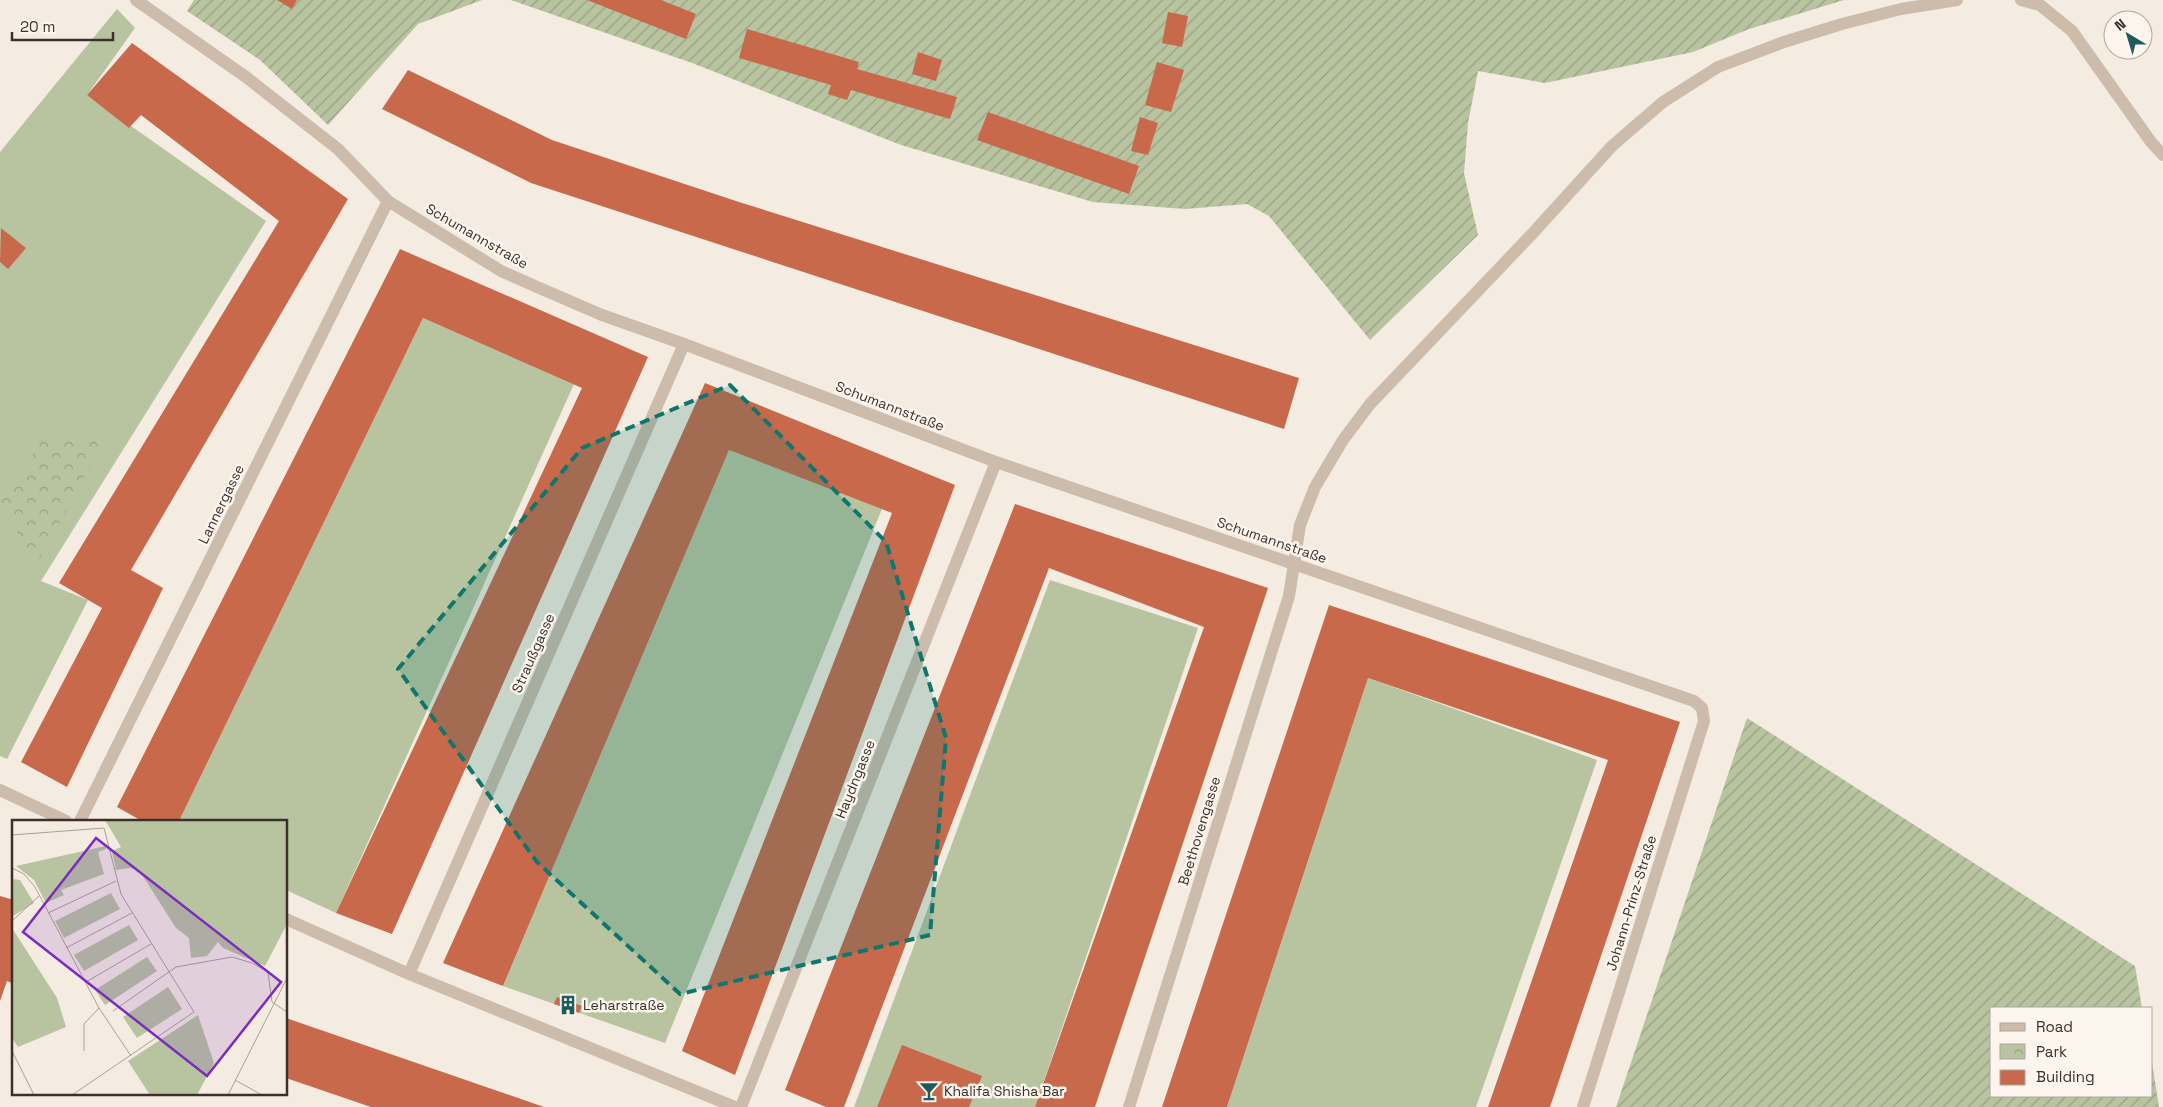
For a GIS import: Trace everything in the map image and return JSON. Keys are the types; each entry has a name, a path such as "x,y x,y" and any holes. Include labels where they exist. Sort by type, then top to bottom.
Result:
{"street":[{"name":"Schumannstraße","path":"136,0 246,77 338,149 388,201 501,271 602,315 996,462 1694,701 1702,708"},
{"name":"Beethovengasse","path":"1128,1107 1289,596 1300,525 1315,487 1343,440 1370,404 1532,234 1612,146 1663,102 1718,67 1784,42 1901,9 1956,0"},
{"path":"2021,0 2040,5 2072,31 2151,142 2163,155"},
{"name":"Lannergasse","path":"80,820 388,201"},
{"name":"Straußgasse","path":"409,974 684,344"},
{"name":"Haydngasse","path":"741,1107 996,462"},
{"name":"Johann-Prinz-Straße","path":"1583,1107 1704,722 1702,708"},
{"path":"0,790 64,820"},
{"path":"288,920 409,974 735,1107"}],"highlighted area":[{"path":"730,385 886,542 946,738 930,935 680,994 537,862 398,669 582,448"}],"green space":[{"path":"194,0 482,0 418,24 328,125 260,60 187,11"},
{"path":"511,0 1844,0 1749,29 1693,52 1545,83 1478,71 1468,123 1464,173 1478,235 1370,340 1269,216 1247,204 1185,209 1093,202 901,145 692,63"},
{"path":"117,9 135,28 87,95 266,221 41,581 88,600 7,759 0,756 0,152"},
{"path":"423,318 574,384 336,913 288,891 288,820 179,820"},
{"path":"42,440 105,440 36,566 1,503"},
{"path":"729,450 882,509 665,1043 503,986"},
{"path":"1050,580 1198,628 1035,1107 854,1107"},
{"path":"1368,678 1597,760 1476,1107 1227,1107"},
{"path":"1747,718 2135,966 2142,1007 1990,1007 1990,1097 2153,1097 2153,1069 2159,1107 1616,1107"}],"building":[{"path":"277,0 297,0 292,9"},
{"path":"587,0 661,0 696,14 686,39"},
{"path":"1168,12 1188,16 1182,47 1162,43"},
{"path":"747,29 859,62 857,69 957,97 950,119 851,90 847,100 828,94 831,85 739,58"},
{"path":"132,43 348,199 131,570 163,588 67,787 21,762 102,608 59,583 279,221 141,115 129,128 87,95"},
{"path":"918,52 942,60 936,81 912,74"},
{"path":"1157,62 1184,70 1171,112 1145,105"},
{"path":"408,70 552,140 739,202 1299,378 1284,429 531,183 382,109"},
{"path":"988,112 1139,166 1129,194 977,140"},
{"path":"1140,117 1158,123 1148,155 1131,151"},
{"path":"1,228 26,248 8,269 0,262"},
{"path":"400,249 648,357 392,934 336,913 582,388 423,318 179,820 140,820 117,807"},
{"path":"705,383 955,485 735,1075 682,1051 892,513 729,450 503,986 443,963"},
{"path":"1015,504 1268,588 1095,1107 1035,1107 1204,627 1049,568 844,1107 826,1107 785,1090"},
{"path":"1329,605 1680,722 1550,1107 1488,1107 1608,760 1368,678 1227,1107 1162,1107"},
{"path":"0,896 12,899 12,983 7,981 0,1001"},
{"name":"Leharstraße","path":"557,997 582,1006 579,1013 554,1004"},
{"path":"288,1019 544,1107 371,1107 288,1079"},
{"name":"Khalifa Shisha Bar","path":"902,1045 982,1076 969,1107 877,1107"}],"place":[{"name":"Leharstraße","path":"568,1005"},
{"name":"Khalifa Shisha Bar","path":"929,1091"}]}
